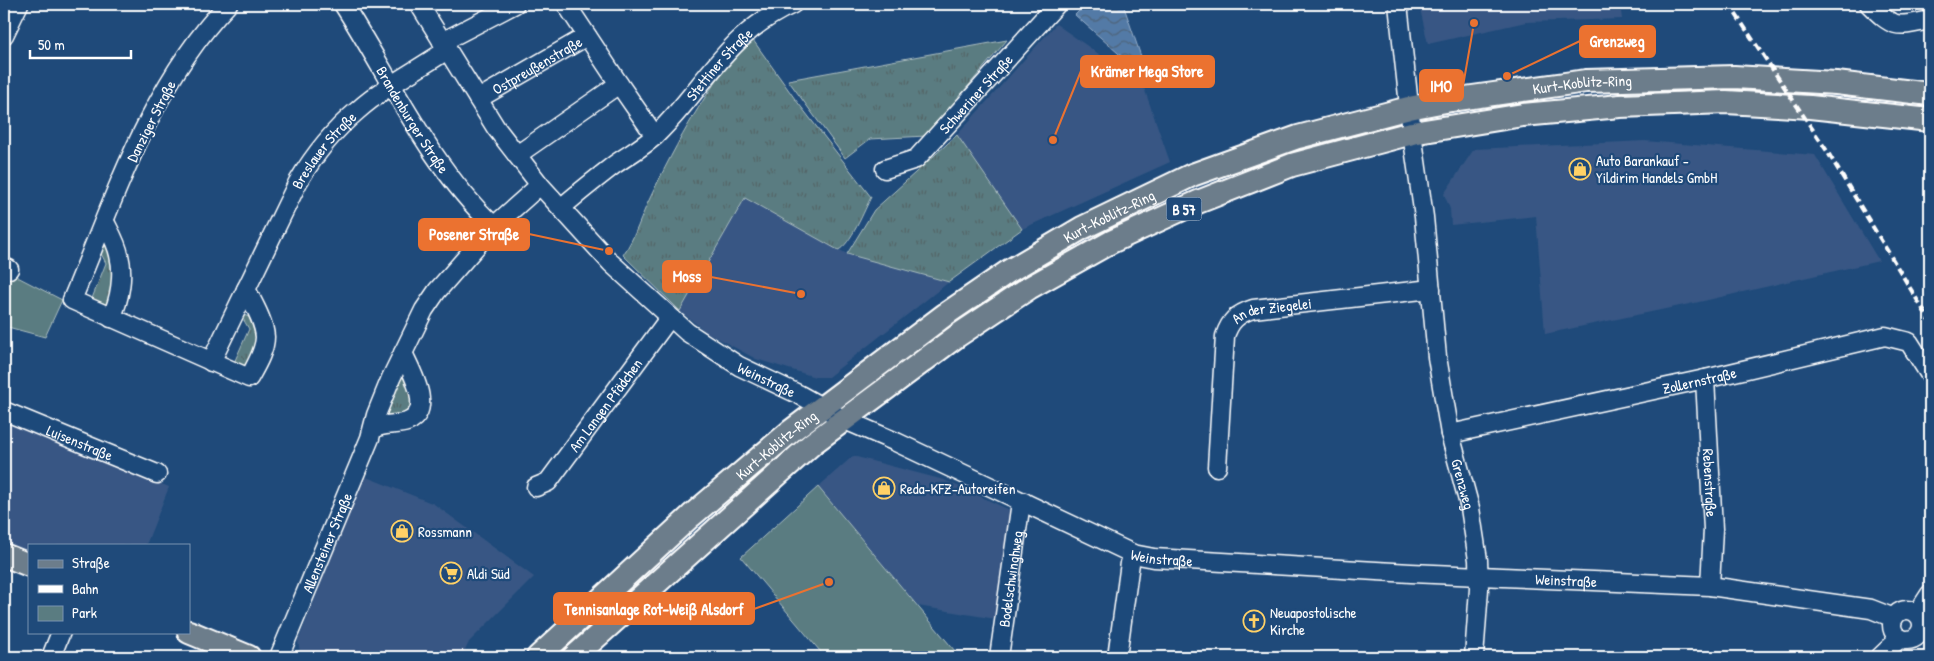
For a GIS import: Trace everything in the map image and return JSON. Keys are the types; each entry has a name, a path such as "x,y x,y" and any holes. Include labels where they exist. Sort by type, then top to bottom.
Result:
{"main road":[{"name":"Kurt-Koblitz-Ring","path":"538,657 691,516 791,431 946,314 1009,271 1082,228 1192,175 1298,137 1409,108 1451,100 1586,81 1734,77 1836,82 1930,94"},
{"name":"Kurt-Koblitz-Ring","path":"574,657 806,450 957,336 1029,288 1111,242 1198,202 1292,165 1412,133 1523,115 1620,106 1716,103 1810,106 1930,120"},
{"path":"4,555 28,565"},
{"path":"190,632 249,657"}],"street":[{"path":"4,35 19,4"},
{"name":"Danziger Straße","path":"211,362 72,300 150,117 190,49 228,4"},
{"name":"Brandenburger Straße","path":"343,4 433,151 463,194 494,226"},
{"name":"Ostpreußenstraße","path":"419,4 478,100 516,155 540,185"},
{"path":"444,46 515,4"},
{"name":"Ostpreußenstraße","path":"478,100 587,36 566,4"},
{"name":"Stettiner Straße","path":"561,208 614,165 655,136 673,118 732,45 756,25 779,10 793,4"},
{"name":"Schweriner Straße","path":"885,169 916,159 1057,4"},
{"path":"1398,4 1408,84 1409,108"},
{"path":"1869,4 1884,19 1895,25 1906,25 1930,20"},
{"path":"587,36 655,136"},
{"name":"Breslauer Straße","path":"211,362 298,182 314,156 357,110 444,46"},
{"path":"516,155 619,84"},
{"name":"Grenzweg","path":"1409,108 1424,217 1437,358 1450,434 1470,508 1480,575 1474,657"},
{"name":"Allensteiner Straße","path":"279,657 374,429 376,415 424,310 438,290 494,226 540,185"},
{"name":"Weinstraße","path":"540,185 611,263 705,346 739,366 800,395 822,409 1133,554 1154,558 1411,574 1480,575 1710,586 1871,609 1894,618"},
{"path":"105,222 120,255 121,276 117,301 111,318"},
{"path":"211,362 249,378 262,351 265,338 260,320 246,289"},
{"name":"An der Ziegelei","path":"1217,467 1224,345 1228,328 1241,313 1252,309 1431,289"},
{"name":"Am Langen Pfädchen","path":"536,486 548,482 670,317"},
{"name":"Zollernstraße","path":"1450,434 1705,379 1884,336 1909,342 1930,375"},
{"path":"374,429 380,425 407,422 418,415 422,406 420,395 403,353"},
{"name":"Rebenstraße","path":"1705,379 1713,529 1710,586"},
{"name":"Luisenstraße","path":"4,411 157,474"},
{"name":"Bodelschwinghweg","path":"999,657 1020,509 1024,502"},
{"path":"1117,657 1130,563 1133,554"},
{"path":"1916,614 1930,594"},
{"path":"1904,611 1913,611 1916,614 1921,621 1925,636 1913,639 1900,638 1894,631 1894,618 1904,611"},
{"path":"51,657 60,634"},
{"path":"1880,657 1900,638"}],"shaded area":[{"path":"1419,4 1620,4 1622,19 1526,22 1428,44"},
{"path":"1056,24 1143,85 1170,162 1022,229 957,135"},
{"path":"1645,141 1815,155 1879,261 1699,302 1545,334 1536,216 1451,225 1450,209 1444,194 1474,149"},
{"path":"745,198 847,254 949,282 828,377 815,377 756,359 706,332 680,311"},
{"path":"4,421 169,487 146,544 28,544 28,551 4,541"},
{"path":"853,456 944,480 1012,511 996,619 918,606 818,487"},
{"path":"364,476 434,504 534,577 469,642 462,657 303,657 300,653 298,641"}],"green space":[{"path":"753,40 795,99 871,197 852,235 843,247 838,250 745,198 680,311 623,255 632,240 660,177 696,112 724,71"},
{"path":"1007,40 926,136 870,139 845,158 788,80"},
{"path":"957,135 1022,229 949,282 847,254 874,210"},
{"path":"106,245 113,248 115,257 110,305 104,307 91,301 106,263 99,250"},
{"path":"4,270 62,300 45,337 4,326"},
{"path":"244,315 254,321 261,338 247,367 243,369 233,365 249,329 242,317"},
{"path":"398,375 403,376 415,400 407,416 381,416"},
{"path":"818,487 960,657 825,657 741,557"}],"water":[{"path":"1086,4 1123,4 1147,74 1144,76 1075,15"}],"railway":[{"path":"1729,4 1827,151 1930,321"}],"place":[{"name":"IMO","path":"1474,23"},
{"name":"Grenzweg","path":"1507,76"},
{"name":"Krämer Mega Store","path":"1053,140"},
{"name":"Auto Barankauf - Yildirim Handels GmbH","path":"1580,169"},
{"name":"Posener Straße","path":"609,251"},
{"name":"Moss","path":"801,294"},
{"name":"Reda-KFZ-Autoreifen","path":"884,488"},
{"name":"Rossmann","path":"402,531"},
{"name":"Aldi Süd","path":"451,573"},
{"name":"Tennisanlage Rot-Weiß Alsdorf","path":"829,582"},
{"name":"Neuapostolische Kirche","path":"1254,621"}]}
